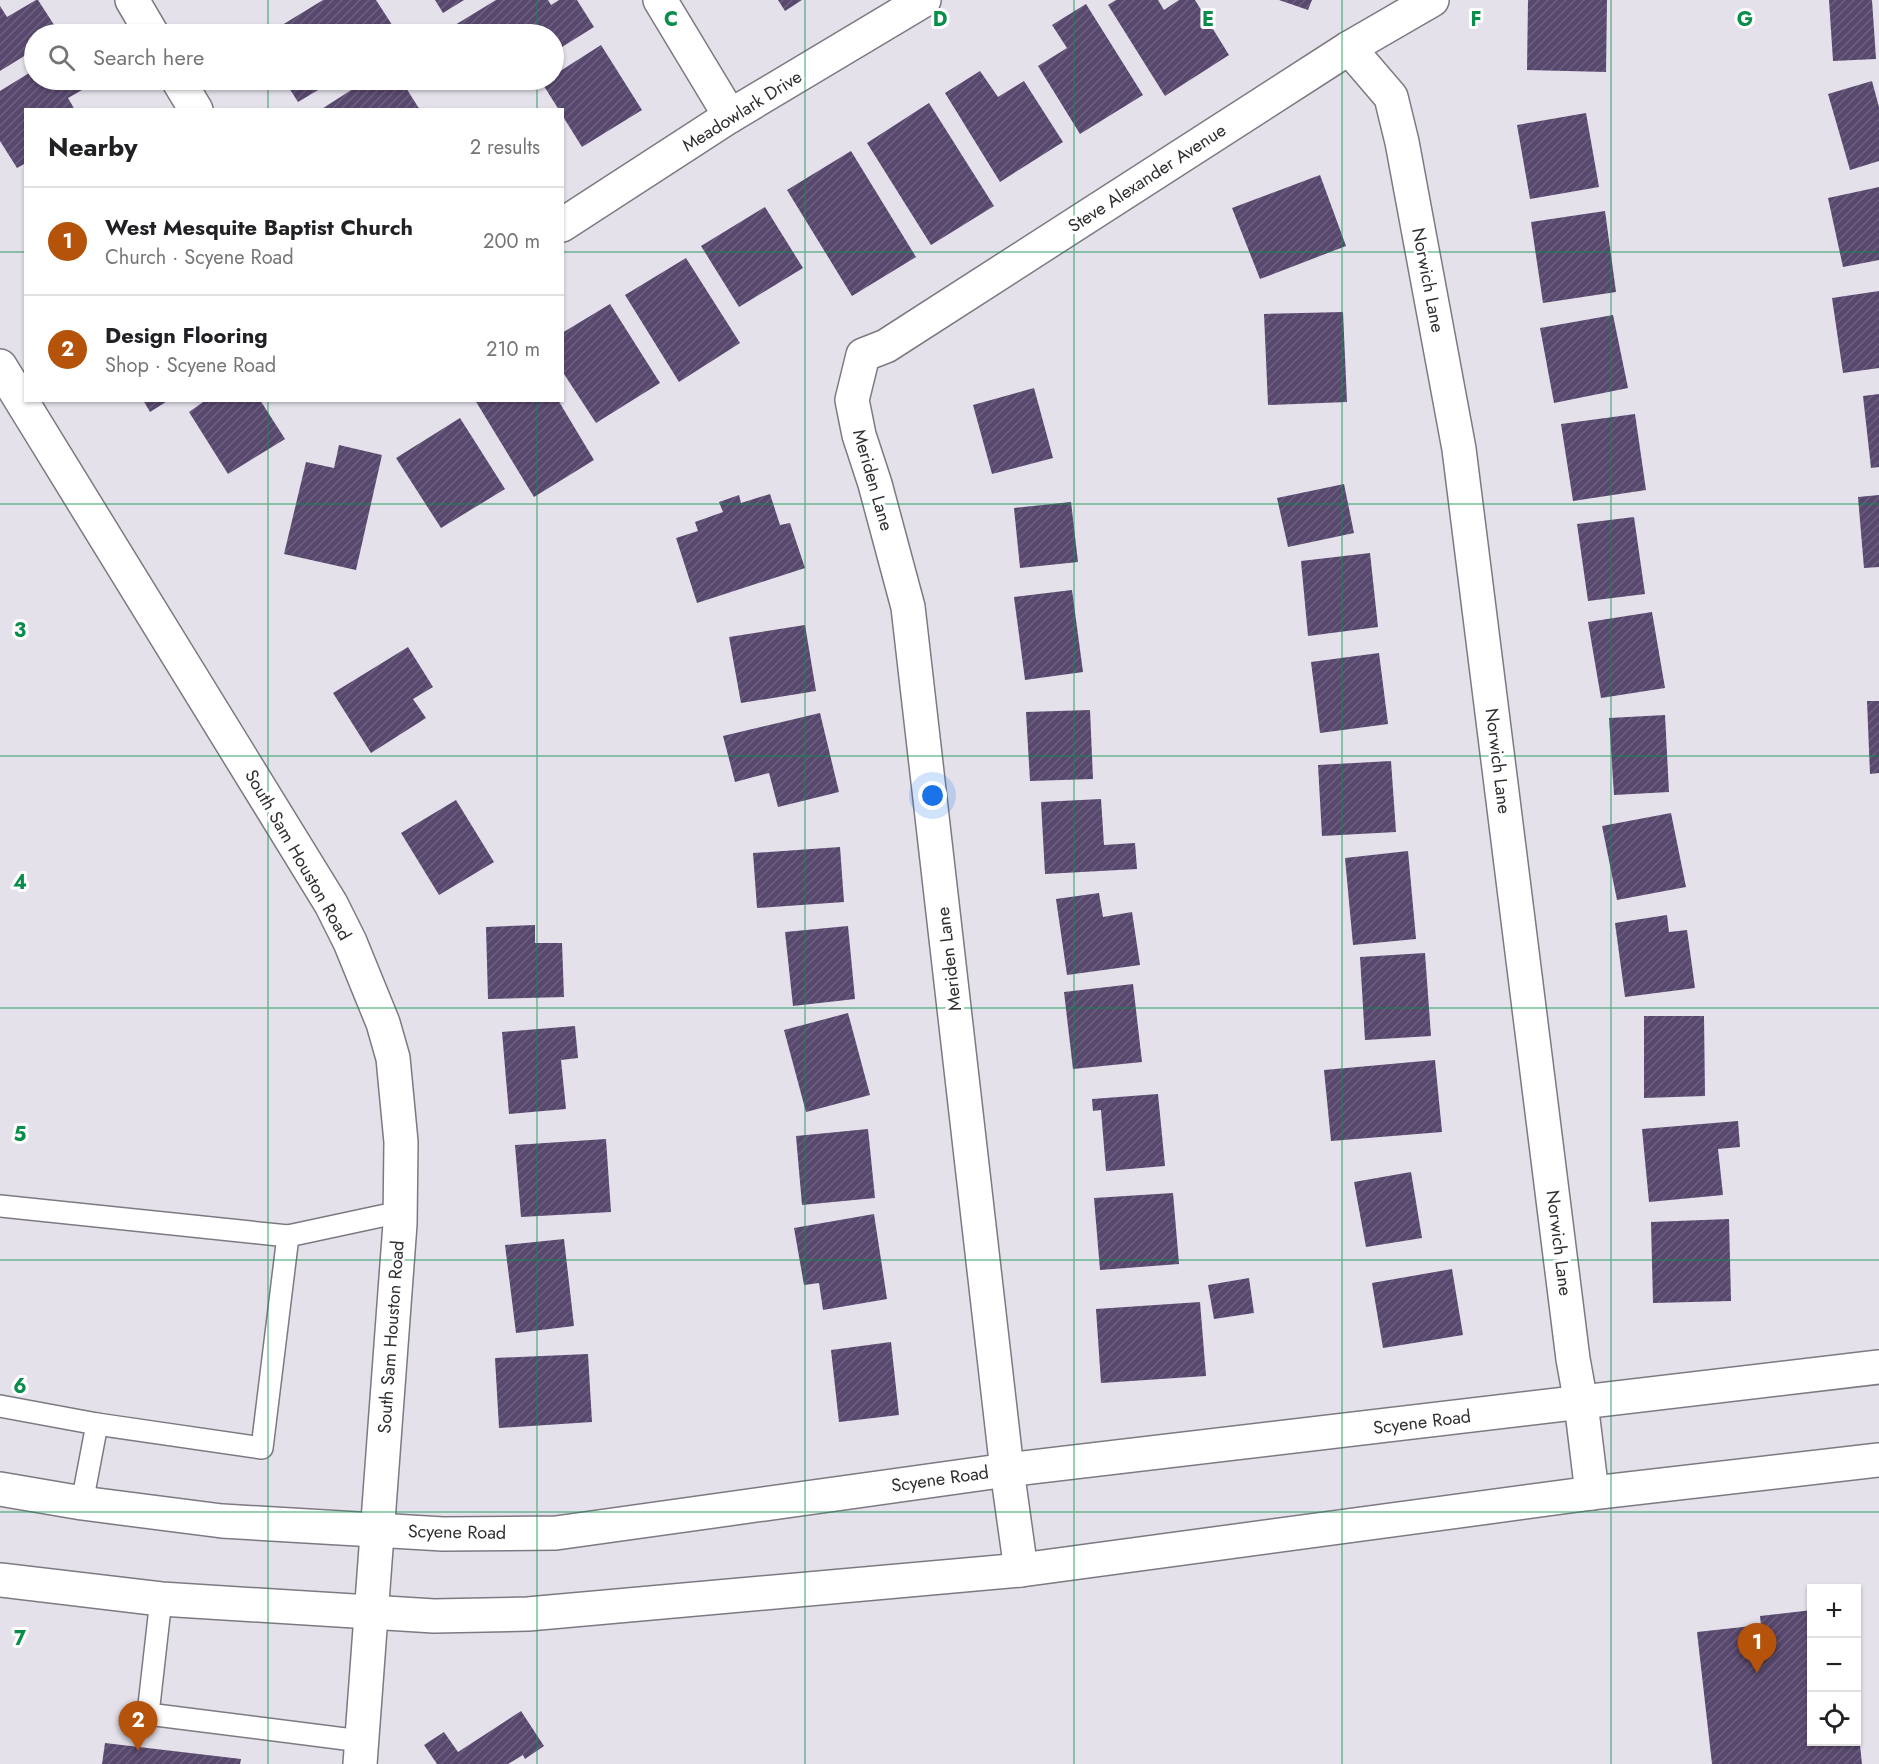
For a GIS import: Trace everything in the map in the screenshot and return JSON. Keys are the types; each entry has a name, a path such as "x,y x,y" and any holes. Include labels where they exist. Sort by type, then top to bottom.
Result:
{"street":[{"path":"132,0 146,24"},
{"path":"660,0 730,117"},
{"name":"Meadowlark Drive","path":"564,224 730,117 924,0"},
{"name":"Steve Alexander Avenue","path":"863,355 886,346 1348,48 1431,0"},
{"name":"Norwich Lane","path":"1348,48 1391,97 1402,142 1460,449 1573,1359 1592,1493"},
{"path":"184,90 195,108"},
{"name":"Meriden Lane","path":"863,355 852,400 859,435 875,484 908,607 1007,1470 1021,1570"},
{"name":"South Sam Houston Road","path":"0,366 325,894 350,942 383,1023 393,1058 400,1142 400,1212 361,1752"},
{"name":"Scyene Road","path":"0,1489 82,1503 222,1521 443,1534 556,1533 1007,1470 1879,1367"},
{"path":"0,1580 161,1599 434,1616 528,1614 1021,1570 1592,1493 1879,1460"}],"lane":[{"path":"0,1206 288,1236 400,1212"},
{"path":"0,1406 97,1424 262,1448 288,1236"},
{"path":"82,1503 97,1424"},
{"path":"161,1599 148,1714 361,1752"}],"building":[{"path":"38,0 54,24 24,24 24,56 0,71 0,6 7,17"},
{"path":"323,0 376,0 392,24 284,24"},
{"path":"435,0 464,0 443,13"},
{"path":"496,0 548,0 551,5 559,0 577,0 594,27 564,46 564,24 457,24"},
{"path":"778,0 802,0 785,11"},
{"path":"1116,0 1158,0 1164,10 1179,0 1195,0 1229,55 1165,96 1108,5"},
{"path":"1279,0 1312,0 1308,10"},
{"path":"1528,0 1607,0 1606,72 1527,70"},
{"path":"1829,0 1872,0 1876,59 1833,61"},
{"path":"1086,4 1143,95 1080,134 1038,66 1067,48 1052,25"},
{"path":"601,45 642,110 582,147 564,118 564,108 558,108 546,90 564,90 564,69"},
{"path":"980,71 998,97 1024,81 1063,142 1000,182 945,93"},
{"path":"24,76 24,90 82,90 68,98 74,108 24,108 24,164 17,168 0,141 0,91"},
{"path":"1872,81 1879,107 1879,161 1850,170 1828,94"},
{"path":"290,90 318,90 298,102"},
{"path":"351,90 407,90 419,108 323,108"},
{"path":"929,103 994,206 931,245 867,143"},
{"path":"1586,113 1599,187 1530,199 1517,125"},
{"path":"851,151 916,257 852,296 787,190"},
{"path":"1320,175 1346,246 1260,279 1232,208"},
{"path":"1879,187 1879,260 1843,267 1828,198"},
{"path":"765,207 803,268 739,307 701,246"},
{"path":"1605,211 1616,292 1543,303 1531,222"},
{"path":"686,258 740,343 679,382 625,295"},
{"path":"1879,291 1879,368 1843,373 1832,298"},
{"path":"610,304 660,383 596,423 564,374 564,332"},
{"path":"1343,312 1347,402 1268,405 1264,314"},
{"path":"1613,315 1628,388 1554,403 1540,328"},
{"path":"1034,388 1053,458 992,474 973,405"},
{"path":"1879,394 1879,467 1871,468 1863,396"},
{"path":"144,402 166,402 150,412"},
{"path":"203,402 261,402 285,439 228,474 189,412"},
{"path":"476,402 559,402 594,460 534,497"},
{"path":"1635,414 1646,490 1573,501 1561,424"},
{"path":"460,418 505,489 441,528 396,458"},
{"path":"339,445 382,455 356,570 284,554 306,462 334,468"},
{"path":"1344,484 1354,533 1288,547 1277,498"},
{"path":"770,494 780,525 790,523 805,568 697,603 676,538 698,531 695,522 723,512 719,502 739,495 741,503"},
{"path":"1879,495 1879,567 1864,568 1858,497"},
{"path":"1071,502 1078,562 1020,568 1014,508"},
{"path":"1634,517 1645,594 1588,601 1577,524"},
{"path":"1370,553 1378,627 1308,636 1301,561"},
{"path":"1072,590 1083,672 1025,680 1014,597"},
{"path":"1652,612 1665,688 1601,698 1588,622"},
{"path":"805,625 816,691 741,703 729,637"},
{"path":"408,647 433,687 413,699 426,718 371,753 333,693"},
{"path":"1379,653 1388,724 1320,733 1311,662"},
{"path":"1867,701 1879,701 1879,773 1870,774"},
{"path":"1090,710 1093,779 1030,781 1026,712"},
{"path":"820,713 839,792 778,807 769,773 735,782 723,736"},
{"path":"1665,715 1669,792 1614,795 1609,718"},
{"path":"1391,761 1396,832 1322,836 1318,765"},
{"path":"1101,799 1104,845 1135,843 1137,869 1045,874 1041,802"},
{"path":"456,800 494,862 439,895 401,833"},
{"path":"1671,813 1686,887 1617,900 1602,826"},
{"path":"840,847 844,902 757,908 753,853"},
{"path":"1408,851 1416,939 1353,945 1345,858"},
{"path":"1099,893 1103,917 1132,912 1140,965 1067,975 1056,899"},
{"path":"1667,915 1669,932 1687,930 1695,988 1625,997 1615,923"},
{"path":"535,925 535,943 562,943 564,997 488,999 486,927"},
{"path":"848,926 855,999 793,1006 785,932"},
{"path":"1425,953 1431,1036 1365,1040 1360,957"},
{"path":"1133,984 1142,1062 1073,1069 1064,992"},
{"path":"848,1013 870,1095 806,1112 784,1030"},
{"path":"1644,1016 1704,1016 1705,1096 1644,1098"},
{"path":"575,1026 578,1058 561,1060 566,1109 509,1114 502,1032"},
{"path":"1435,1060 1442,1132 1331,1141 1324,1070"},
{"path":"1158,1094 1165,1166 1106,1171 1101,1110 1093,1111 1092,1099"},
{"path":"1738,1121 1740,1147 1718,1149 1723,1195 1649,1202 1642,1129"},
{"path":"868,1129 875,1198 802,1205 796,1136"},
{"path":"606,1139 611,1212 521,1217 515,1145"},
{"path":"1411,1172 1422,1238 1366,1247 1354,1182"},
{"path":"1173,1193 1179,1264 1100,1270 1094,1198"},
{"path":"874,1214 887,1299 823,1310 819,1283 804,1285 794,1228"},
{"path":"1729,1219 1731,1301 1653,1303 1651,1222"},
{"path":"564,1239 574,1326 516,1333 505,1245"},
{"path":"1452,1269 1463,1335 1383,1348 1372,1283"},
{"path":"1249,1278 1254,1313 1214,1319 1208,1285"},
{"path":"1200,1302 1206,1376 1101,1383 1096,1309"},
{"path":"891,1342 899,1415 839,1422 831,1350"},
{"path":"588,1354 592,1422 499,1428 495,1358"},
{"path":"1807,1611 1807,1746 1860,1746 1862,1764 1712,1764 1697,1632 1761,1625 1760,1616"},
{"path":"521,1711 544,1746 525,1759 523,1755 508,1764 437,1764 424,1745 444,1732 458,1752"},
{"path":"105,1743 241,1759 240,1764 102,1764"}],"place":[{"name":"West Mesquite Baptist Church","path":"1757,1673"},
{"name":"Design Flooring","path":"138,1751"}]}
